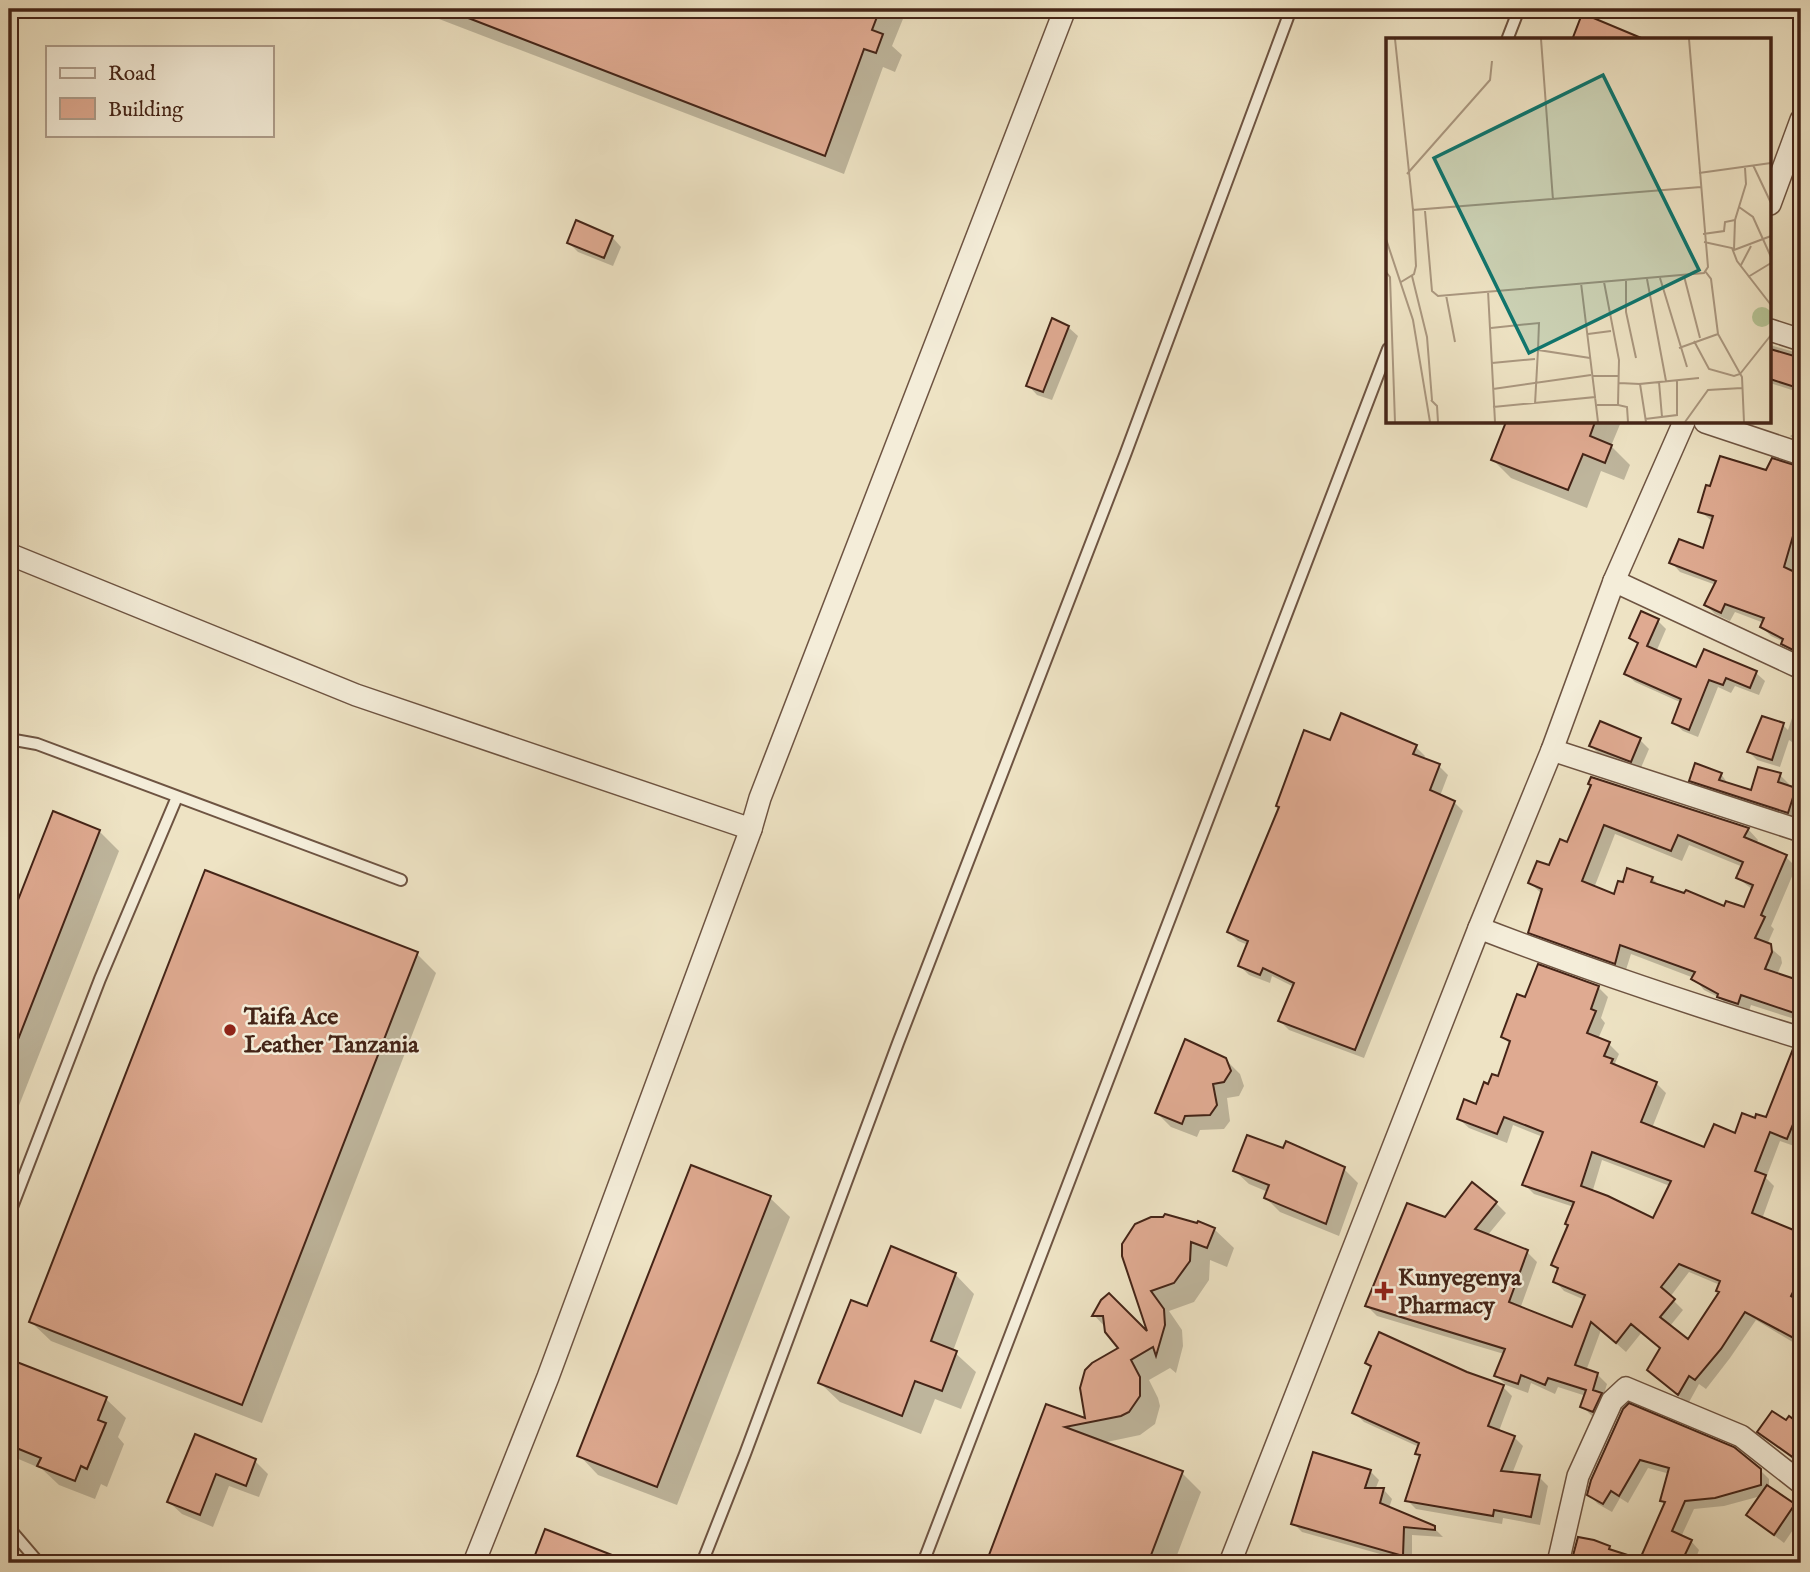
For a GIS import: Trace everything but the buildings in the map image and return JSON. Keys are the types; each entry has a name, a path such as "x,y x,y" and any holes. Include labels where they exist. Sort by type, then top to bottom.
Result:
{"street":[{"path":"474,1563 553,1364 765,785 1065,9"},
{"path":"1772,199 1800,129"},
{"path":"1772,331 1801,340"},
{"path":"1230,1563 1479,928 1552,750 1614,581 1683,424"},
{"path":"1711,424 1801,454"},
{"path":"9,554 356,695 751,829"},
{"path":"1614,581 1801,668"},
{"path":"1552,750 1801,831"},
{"path":"1479,928 1655,992 1801,1038"},
{"path":"1558,1563 1578,1476 1612,1401 1626,1388 1741,1436 1801,1483"}],"lane":[{"path":"702,1563 898,1043 1125,456 1291,9"},
{"path":"1508,38 1519,9"},
{"path":"923,1563 1386,354"},
{"path":"9,739 37,744 401,880"},
{"path":"9,1215 100,979 177,797"},
{"path":"9,1528 39,1563"}],"place":[{"name":"Taifa Ace Leather Tanzania","path":"230,1030"},
{"name":"Kunyegenya Pharmacy","path":"1384,1291"}]}
